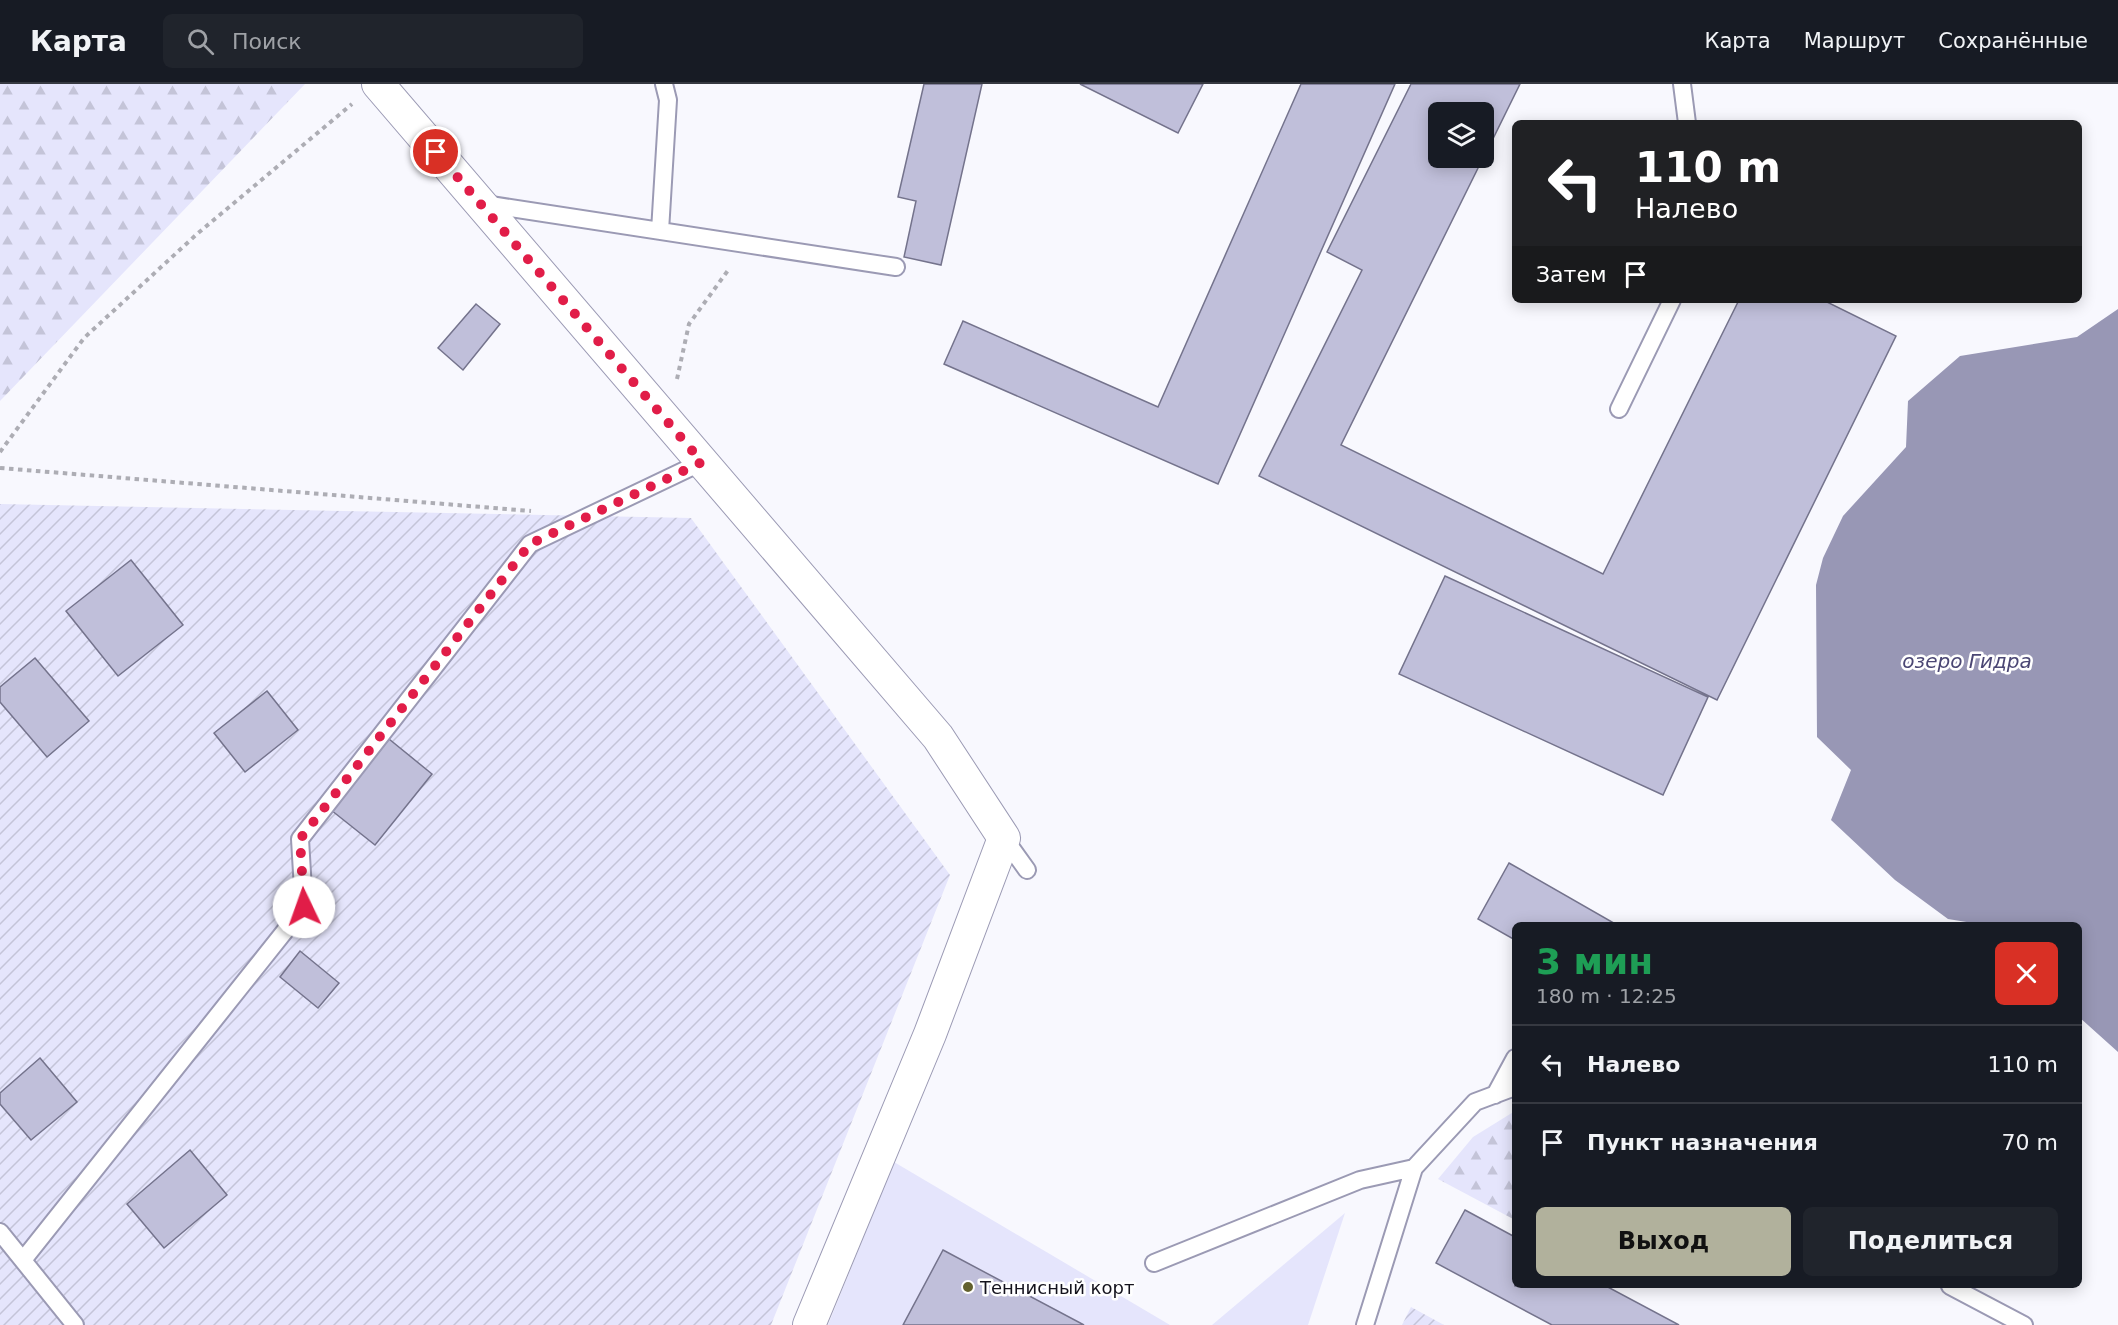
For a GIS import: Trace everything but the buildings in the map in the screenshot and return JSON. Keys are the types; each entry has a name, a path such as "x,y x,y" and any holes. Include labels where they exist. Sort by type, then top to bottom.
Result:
{"street":[{"path":"378,84 938,737 1004,838 930,1034 809,1325"}],"lane":[{"path":"660,231 668,100 664,84"},
{"path":"1682,84 1687,120"},
{"path":"480,204 896,267"},
{"path":"1619,409 1671,303"},
{"path":"22,1260 304,907 300,839 530,544 702,462"},
{"path":"1004,838 1027,870"},
{"path":"1495,1095 1512,1064"},
{"path":"1365,1325 1414,1168 1475,1102 1512,1088"},
{"path":"1154,1263 1360,1180 1414,1168"},
{"path":"0,1232 75,1325"},
{"path":"1954,1288 2024,1325"}],"path":[{"path":"0,452 84,338 197,234 322,128"},
{"path":"675,389 689,324 728,269 762,246"},
{"path":"0,468 390,498 528,512 539,508"}],"green space":[{"path":"0,84 305,84 0,401"},
{"path":"0,504 691,518 950,875 771,1325 0,1325"},
{"path":"1512,1113 1512,1218 1438,1179 1473,1137"},
{"path":"894,1162 1170,1325 828,1325"},
{"path":"1345,1213 1308,1325 1212,1325"},
{"path":"1411,1307 1444,1325 1402,1325"}],"water":[{"name":"озеро Гидра","path":"2118,309 2118,1052 2082,1020 2082,922 1966,922 1948,919 1895,880 1831,820 1851,770 1817,737 1816,585 1823,558 1843,516 1906,447 1908,401 1960,356 2077,337"}],"place":[{"name":"Теннисный корт","path":"968,1287"}],"route":[{"path":"304,907 300,839 530,544 702,462 436,152"}]}
